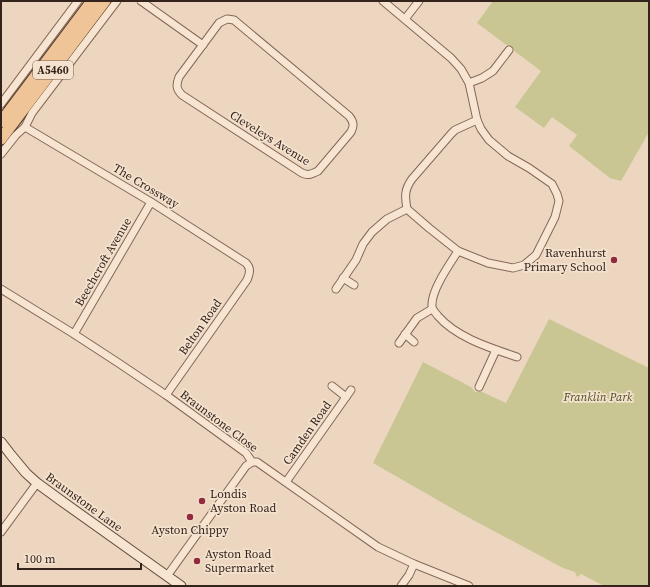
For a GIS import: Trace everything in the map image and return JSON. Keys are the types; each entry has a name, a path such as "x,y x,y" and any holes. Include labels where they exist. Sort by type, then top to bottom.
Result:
{"main road":[{"name":"A5460","path":"1,122 92,1"},
{"name":"A5460","path":"1,139 105,1"}],"street":[{"path":"1,104 78,1"},
{"path":"1,154 16,134 25,127 32,113 117,1"},
{"path":"141,1 202,45"},
{"path":"383,1 451,58 461,69 469,83 477,120 481,129 489,140 508,156 552,184 557,194 558,207 536,255 524,265 513,268 488,263 458,250 429,228 408,209 406,195 407,185 455,130 477,120"},
{"path":"405,19 419,1"},
{"name":"Cleveleys Avenue","path":"227,19 234,20 349,116 352,120 353,128 318,171 311,175 306,175 179,92 176,87 178,77 202,45 219,23 227,19"},
{"path":"469,83 482,78 493,71 509,50"},
{"name":"The Crossway","path":"25,127 151,202 246,263 250,270"},
{"name":"Beechcroft Avenue","path":"74,334 151,202"},
{"path":"336,288 356,260 363,244 372,232 387,219 408,209"},
{"path":"458,250 433,296 432,309 443,322 458,333 476,342 517,357"},
{"name":"Belton Road","path":"166,395 247,280 250,275 250,270"},
{"path":"343,278 354,285"},
{"name":"Braunstone Close","path":"1,289 74,334 166,395 246,453 252,462 257,462 378,546 414,564 469,586"},
{"path":"399,343 417,318 432,309"},
{"path":"405,334 414,342"},
{"path":"479,387 496,350"},
{"name":"Camden Road","path":"332,386 346,397"},
{"name":"Camden Road","path":"286,482 351,390"},
{"name":"Braunstone Lane","path":"1,442 11,456 37,483 181,586"},
{"path":"167,576 246,466 252,462"},
{"path":"1,532 37,483"},
{"path":"401,586 409,575 414,564"}],"green space":[{"path":"493,1 649,1 649,132 621,181 610,178 569,146 577,135 552,117 544,128 515,107 541,71 477,23"},
{"name":"Franklin Park","path":"549,319 649,368 649,586 604,586 581,574 577,577 575,572 563,568 462,514 373,463 423,362 471,387 475,392 480,391 506,403"}],"place":[{"name":"Ravenhurst Primary School","path":"614,260"},
{"name":"Londis Ayston Road","path":"202,501"},
{"name":"Ayston Chippy","path":"190,517"},
{"name":"Ayston Road Supermarket","path":"197,561"}]}
